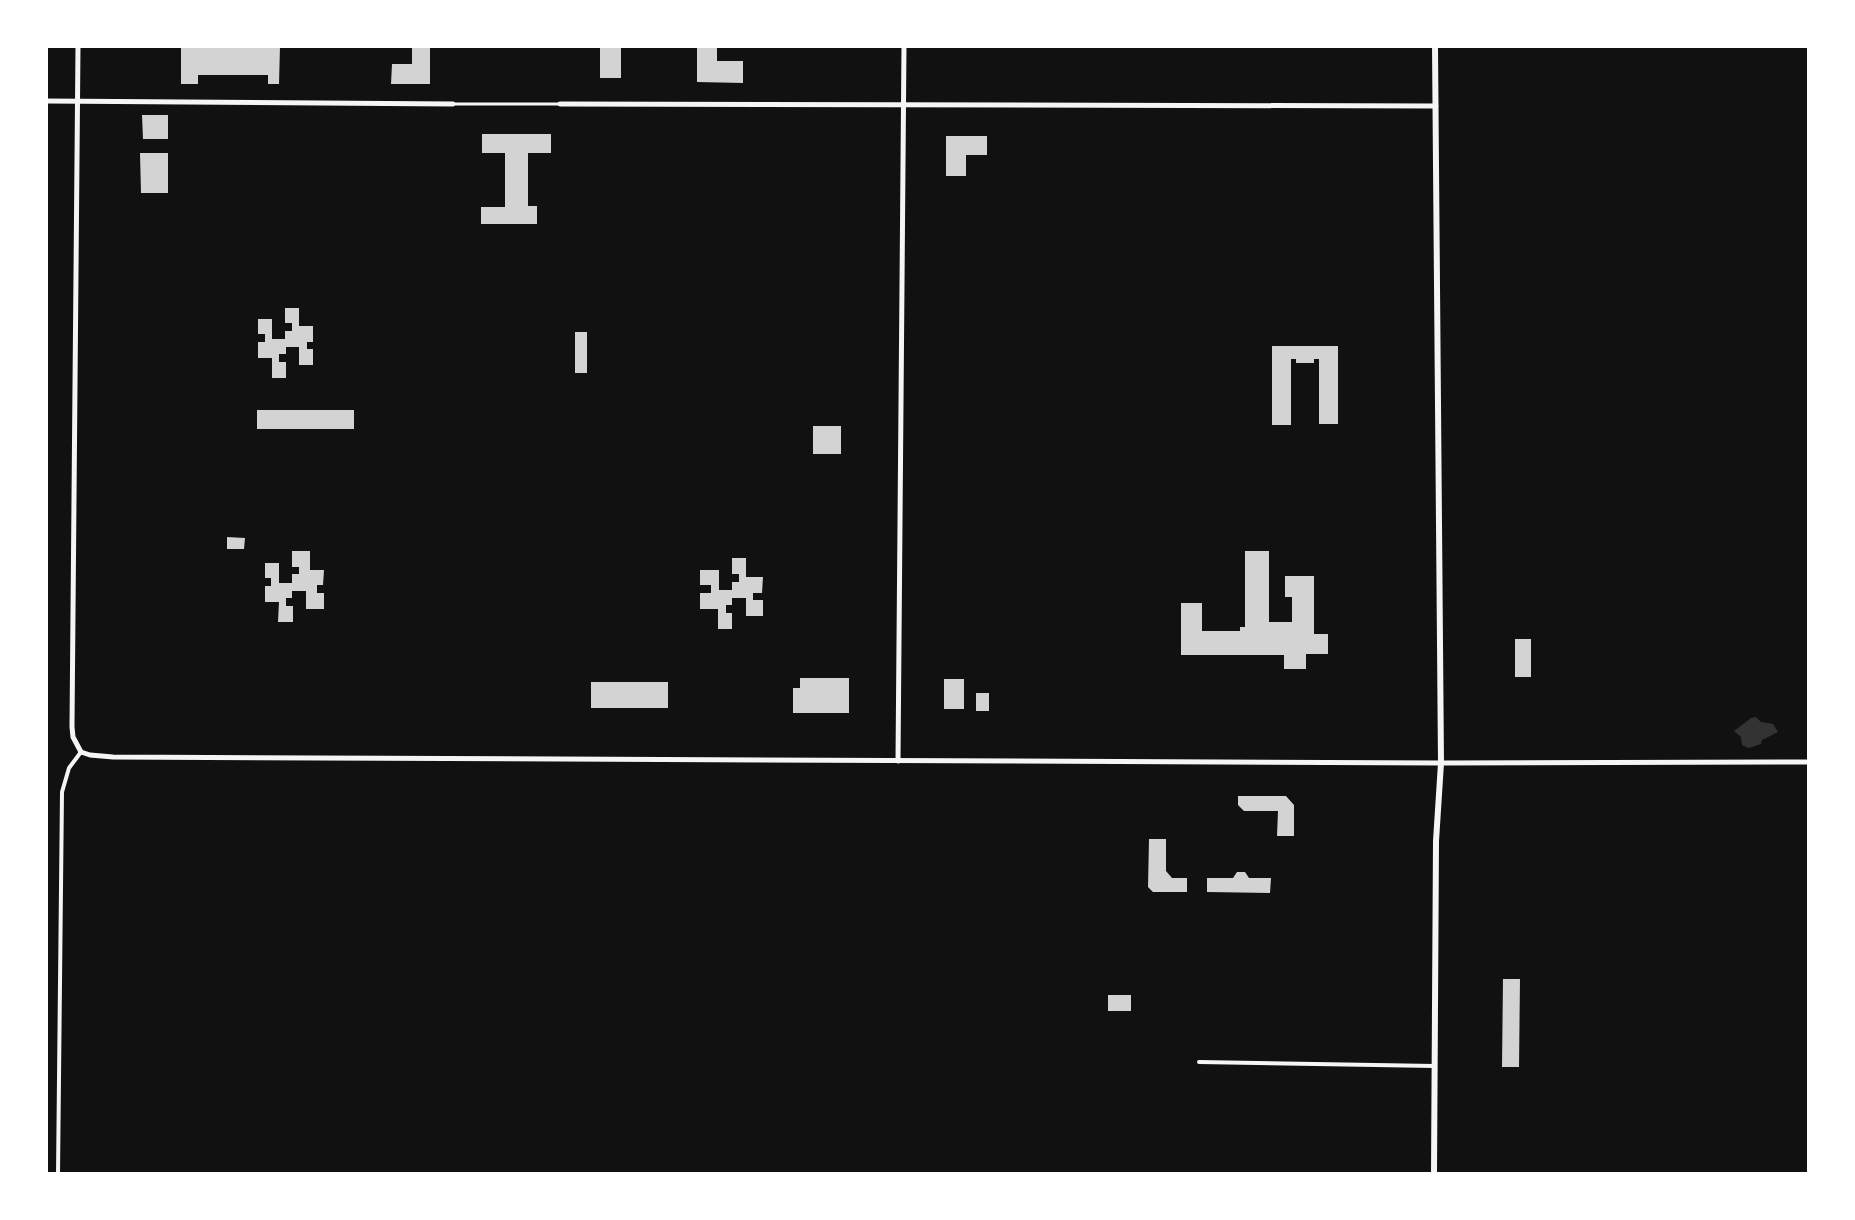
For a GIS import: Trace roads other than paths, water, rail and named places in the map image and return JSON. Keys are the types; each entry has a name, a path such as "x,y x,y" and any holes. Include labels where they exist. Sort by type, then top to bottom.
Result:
{"main road":[{"path":"1434,1174 1436,841 1441,763 1435,46"}],"street":[{"path":"78,46 72,727 73,737 81,752 113,757 1809,762"},
{"path":"898,761 904,46"},
{"path":"46,101 1436,106"},
{"path":"58,1174 62,792 68,771 81,752"},
{"path":"1199,1062 1435,1066"}]}
